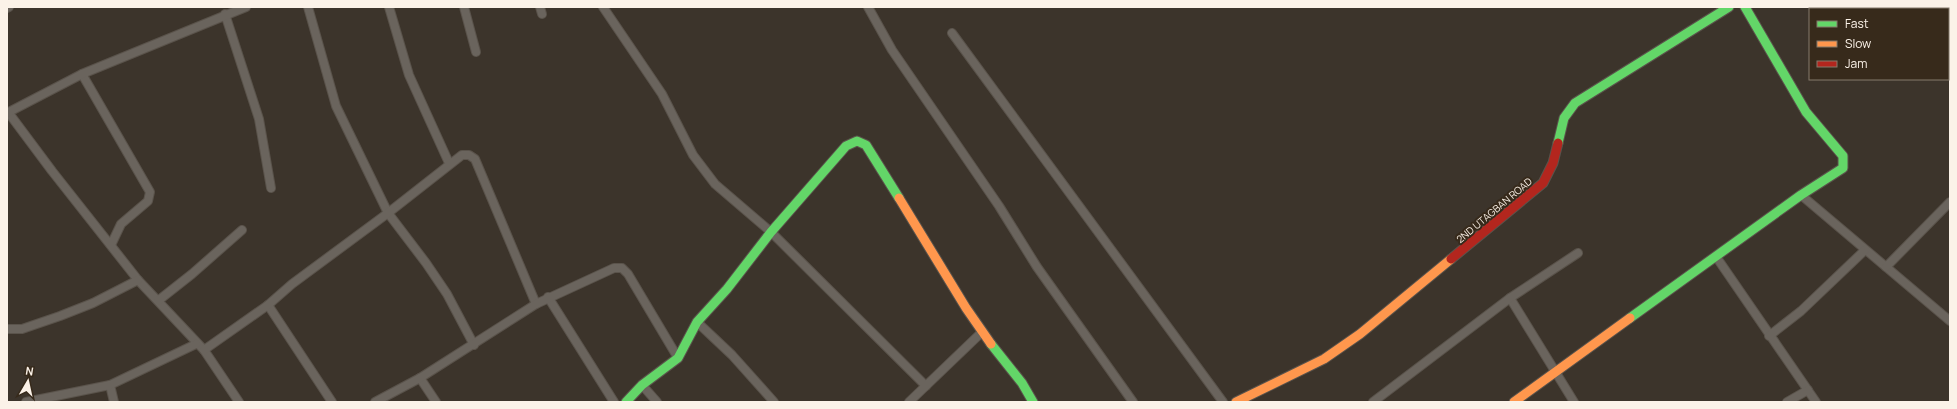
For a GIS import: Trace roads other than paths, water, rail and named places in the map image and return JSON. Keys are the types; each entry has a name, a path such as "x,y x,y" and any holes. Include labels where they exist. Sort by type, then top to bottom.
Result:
{"street":[{"path":"239,402 204,350 196,344 159,300 138,280 8,113 82,74 225,14 246,7"},
{"path":"308,7 336,106 388,213 426,263 447,294 474,344"},
{"path":"389,7 409,75 449,163"},
{"path":"464,7 476,52"},
{"path":"602,7 662,94 693,155 715,184 771,232 926,386"},
{"path":"868,7 892,50 999,206 1037,267 1133,402"},
{"name":"2ND UTAGBAN ROAD","path":"1236,402 1324,358 1360,334 1543,183 1553,163 1564,118 1575,103 1729,7"},
{"path":"1514,402 1717,258 1801,195 1843,168 1843,156 1806,112 1745,7"},
{"path":"225,14 259,119 271,188"},
{"path":"952,32 1222,402"},
{"path":"82,74 150,192 148,201 121,224 111,245"},
{"path":"626,402 642,385 678,358 697,322 727,289 771,232 843,148 852,141 860,140 866,145 906,206 940,266 982,332 1033,402"},
{"path":"204,350 268,305 292,284 388,213 449,163 462,155 469,154 475,159 536,304"},
{"path":"1801,195 1950,321"},
{"path":"1886,267 1950,202"},
{"path":"159,300 192,274 242,230"},
{"path":"1769,336 1801,311 1865,250"},
{"path":"1373,402 1510,298 1578,253"},
{"path":"1717,258 1769,336 1816,402"},
{"path":"376,402 420,378 548,297 614,268 622,268 628,274 678,358"},
{"path":"7,328 22,329 60,316 93,303 138,280"},
{"path":"548,297 614,402"},
{"path":"1510,298 1574,402"},
{"path":"268,305 332,402"},
{"path":"697,322 732,355 774,402"},
{"path":"909,402 982,332"},
{"path":"26,402 110,385 196,344"},
{"path":"420,378 436,402"},
{"path":"110,385 114,402"},
{"path":"642,385 657,402"},
{"path":"1787,402 1808,390"}]}
